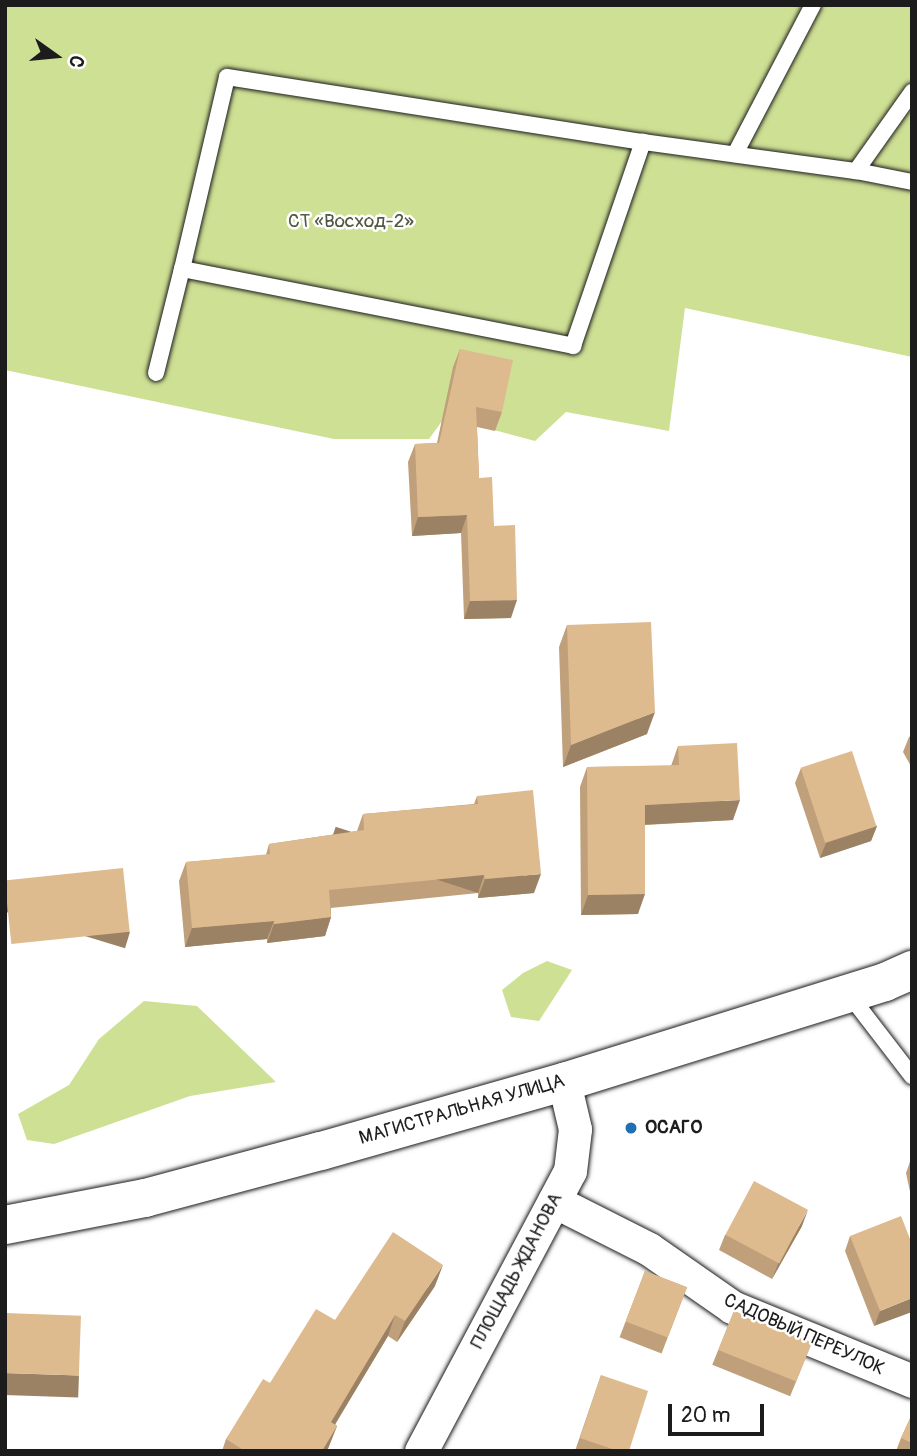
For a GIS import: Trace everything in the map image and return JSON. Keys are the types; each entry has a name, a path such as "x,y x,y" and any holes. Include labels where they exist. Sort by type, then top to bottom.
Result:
{"main road":[{"name":"МАГИСТРАЛЬНАЯ УЛИЦА","path":"5,1225 145,1198 564,1082 848,993 912,970"}],"street":[{"name":"ПЛОЩАДЬ ЖДАНОВА","path":"421,1451 570,1171 575,1129 564,1082"},
{"name":"САДОВЫЙ ПЕРЕУЛОК","path":"554,1201 649,1248 732,1307 912,1381"}],"lane":[{"path":"735,154 813,5"},
{"path":"156,373 227,77 643,142 856,171 912,183"},
{"path":"856,171 912,92"},
{"path":"182,269 573,346 643,142"},
{"path":"848,993 912,1076"}],"green space":[{"name":"СТ «Восход-2»","path":"5,5 912,5 912,357 685,308 669,431 566,412 535,441 445,417 429,439 334,439 5,370"},
{"path":"547,961 572,970 539,1021 511,1017 502,990 523,973"},
{"path":"144,1001 197,1006 276,1082 190,1096 54,1144 27,1140 18,1114 69,1085 99,1039"}],"building":[{"path":"460,349 513,360 502,412 476,407 479,478 492,477 494,526 515,525 517,600 470,601 467,515 418,517 415,444 439,443"},
{"path":"651,622 655,712 571,745 567,625"},
{"path":"737,743 740,800 645,805 645,894 588,895 587,767 679,765 678,746"},
{"path":"852,751 876,826 825,843 801,768"},
{"path":"533,790 541,874 485,879 484,875 329,890 331,917 274,924 274,921 192,928 186,862 270,854 269,844 364,830 363,814 478,804 477,796"},
{"path":"123,868 130,932 11,944 5,880"},
{"path":"754,1181 808,1210 779,1263 725,1235"},
{"path":"901,1216 912,1244 912,1298 880,1311 850,1236"},
{"path":"393,1232 443,1265 405,1321 395,1315 331,1422 337,1426 322,1451 245,1451 226,1439 263,1379 270,1383 316,1309 335,1320"},
{"path":"645,1271 687,1287 668,1338 626,1321"},
{"path":"734,1311 812,1342 796,1381 718,1350"},
{"path":"5,1313 81,1316 79,1376 5,1373"},
{"path":"601,1375 648,1391 629,1451 618,1451 580,1438"},
{"path":"912,1414 912,1443 901,1438"}],"place":[{"name":"ОСАГО","path":"631,1128"}]}
